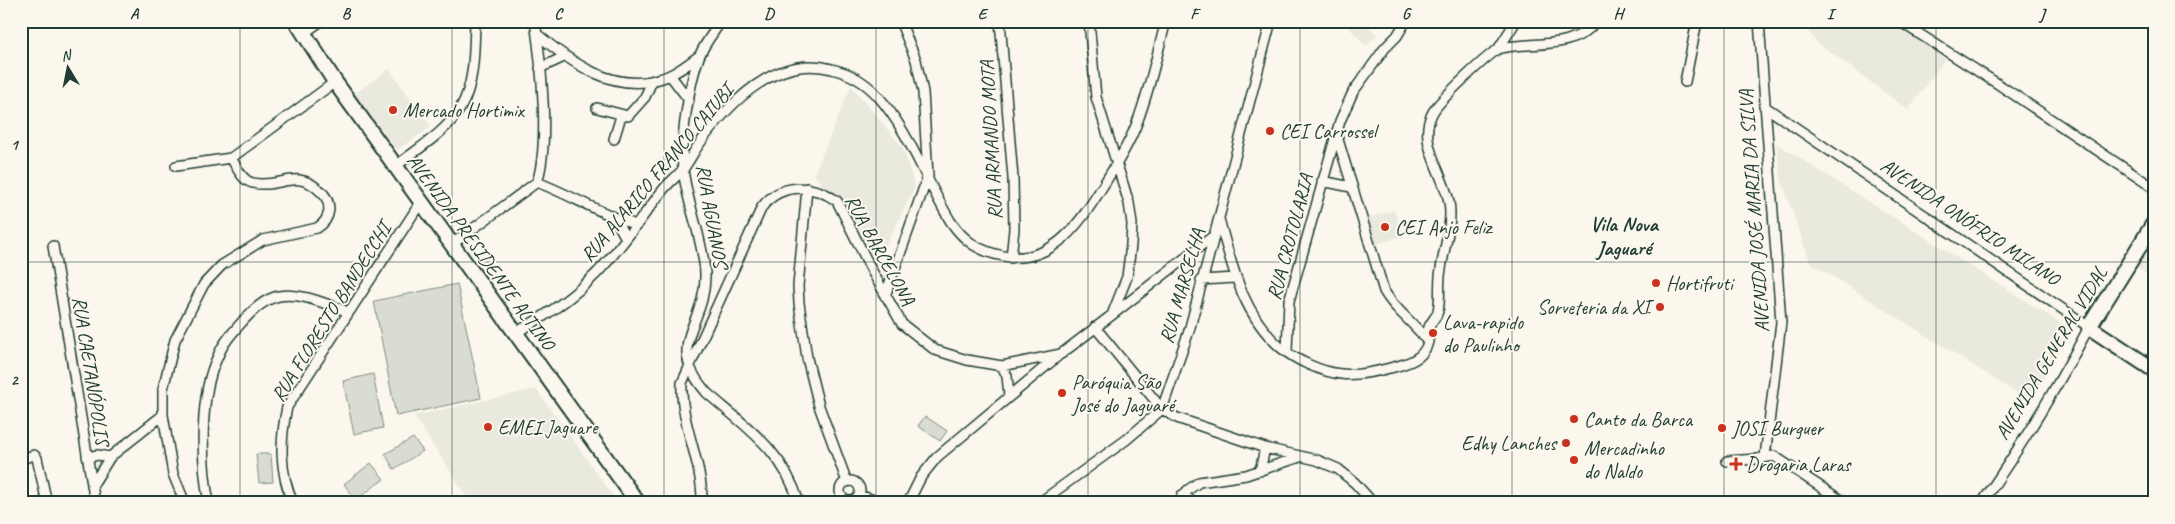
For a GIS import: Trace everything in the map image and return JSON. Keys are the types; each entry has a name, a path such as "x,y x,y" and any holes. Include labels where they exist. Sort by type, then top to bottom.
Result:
{"main road":[{"name":"AVENIDA PRESIDENTE ALTINO","path":"300,27 335,82 638,503"},
{"name":"AVENIDA GENERAL VIDAL","path":"2089,327 2154,223"},
{"name":"AVENIDA ONÓFRIO MILANO","path":"2089,327 2154,370"}],"street":[{"path":"300,27 321,21"},
{"path":"396,166 441,130 461,107 472,69 475,21"},
{"path":"452,244 537,182 541,170 543,112 535,21"},
{"name":"RUA AGUANOS","path":"689,365 686,344 703,298 705,273 704,258 683,169 690,100 699,56 721,21"},
{"path":"885,296 928,176 923,92 916,60 900,21"},
{"name":"RUA ARMANDO MOTA","path":"1000,21 1013,178 1014,229 1011,258"},
{"path":"1088,21 1096,97 1130,208 1132,232 1127,277 1112,315"},
{"name":"RUA ALARICO FRANCO CAIUBI","path":"515,333 584,284 606,264 667,185 683,169 700,143 743,96 773,74 812,64 850,75 877,95 906,134 943,208 960,234 973,246 980,250 1011,258 1044,251 1063,239 1085,215 1117,162 1138,121 1166,21"},
{"name":"RUA CROTOLARIA","path":"1287,351 1289,301 1340,120 1353,92 1406,21"},
{"path":"1219,219 1235,278 1243,297 1266,333 1287,351 1321,370 1350,374 1380,371 1408,363 1420,357 1428,342 1428,329 1438,312 1440,272 1451,217 1446,190 1432,154 1428,137 1428,124 1432,112 1499,48 1516,21"},
{"path":"1499,48 1566,41 1588,32 1596,21"},
{"path":"1685,82 1697,21"},
{"name":"AVENIDA JOSÉ MARIA DA SILVA","path":"1759,21 1781,322 1765,457"},
{"path":"1899,21 1998,84 2154,188"},
{"name":"RUA MARSELHA","path":"1039,503 1126,440 1162,408 1189,331 1201,280 1272,22"},
{"path":"537,34 575,64 617,80 637,83 652,81 670,75 699,56"},
{"path":"540,68 564,57"},
{"path":"670,75 690,100"},
{"path":"597,108 621,116 632,114 645,97 652,81"},
{"path":"176,166 232,158 335,82"},
{"name":"AVENIDA ONÓFRIO MILANO","path":"1764,106 2089,327"},
{"path":"614,139 621,116"},
{"path":"1336,133 1384,291 1390,303 1401,315 1416,326 1428,342"},
{"path":"185,503 173,474 163,415 164,389 176,340 211,275 231,258 263,240 317,228 324,223 328,214 329,204 324,194 308,181 299,179 253,183 246,180 232,158"},
{"path":"1322,181 1351,187"},
{"path":"537,182 566,193 615,219 637,225"},
{"path":"807,188 798,286 799,303 807,358 819,406 847,482"},
{"name":"RUA BARCELONA","path":"702,503 700,482 681,393 682,383 762,207 775,194 790,189 807,188 829,195 837,201 885,296 902,324 935,350 967,360 1002,366 1061,354 1213,237"},
{"name":"RUA FLORESTO BANDECCHI","path":"293,503 284,480 282,460 283,427 287,407 421,202"},
{"path":"615,219 626,238"},
{"name":"RUA CAETANÓPOLIS","path":"53,246 95,503"},
{"path":"1201,280 1235,278"},
{"path":"209,503 204,443 208,388 218,356 234,330 258,306 280,296 297,296 349,312"},
{"path":"1095,327 1162,408 1177,418 1265,448 1317,460 1338,469 1355,483 1373,503"},
{"name":"AVENIDA GENERAL VIDAL","path":"1982,503 2067,369 2089,327"},
{"path":"908,503 921,478 932,463 1061,354"},
{"path":"689,365 708,393 774,452 785,469 799,503"},
{"path":"1002,366 1007,376 1009,396"},
{"path":"92,486 110,457 163,415"},
{"path":"1260,472 1265,448"},
{"path":"24,458 34,455 37,458 47,503"},
{"path":"88,457 98,455 110,457"},
{"path":"1727,460 1774,456 1780,458 1845,503"},
{"path":"1180,499 1199,482 1260,472 1300,457"},
{"path":"847,482 857,484 859,495"},
{"path":"847,482 840,489 843,499 854,500 859,495"},
{"path":"859,495 882,503"},
{"path":"1180,499 1196,503"}],"shaded area":[{"path":"1343,21 1364,21 1377,35 1366,46"},
{"path":"1799,21 1891,21 1945,59 1908,110 1817,42"},
{"name":"Mercado Hortimix","path":"389,69 431,127 397,150 354,94"},
{"path":"851,86 903,148 915,187 878,261 814,174"},
{"path":"1776,143 2070,329 2031,402 1810,262 1782,182"},
{"name":"CEI Anjo Feliz","path":"1394,210 1404,236 1375,244 1366,219"},
{"path":"2154,241 2154,279 2136,267"},
{"path":"457,284 481,398 396,416 374,301"},
{"path":"373,374 383,428 354,434 343,381"},
{"path":"536,389 617,501 616,503 471,503 414,416"},
{"path":"925,416 947,431 940,441 918,426"},
{"path":"413,438 423,451 394,469 385,454"},
{"path":"256,454 271,454 273,482 259,483"},
{"path":"371,463 384,479 356,500 344,484"}],"place":[{"name":"Mercado Hortimix","path":"393,110"},
{"name":"CEI Carrossel","path":"1270,131"},
{"name":"CEI Anjo Feliz","path":"1385,227"},
{"name":"Hortifruti","path":"1656,283"},
{"name":"Sorveteria da XI","path":"1660,307"},
{"name":"Lava-rapido do Paulinho","path":"1433,333"},
{"name":"Paróquia São José do Jaguaré","path":"1062,393"},
{"name":"Canto da Barca","path":"1574,419"},
{"name":"EMEI Jaguare","path":"488,427"},
{"name":"JOSI Burguer","path":"1722,428"},
{"name":"Edhy Lanches","path":"1566,443"},
{"name":"Mercadinho do Naldo","path":"1574,460"},
{"name":"Drogaria Laras","path":"1736,464"}],"district":[{"name":"Vila Nova Jaguaré","path":"1624,236"}]}
